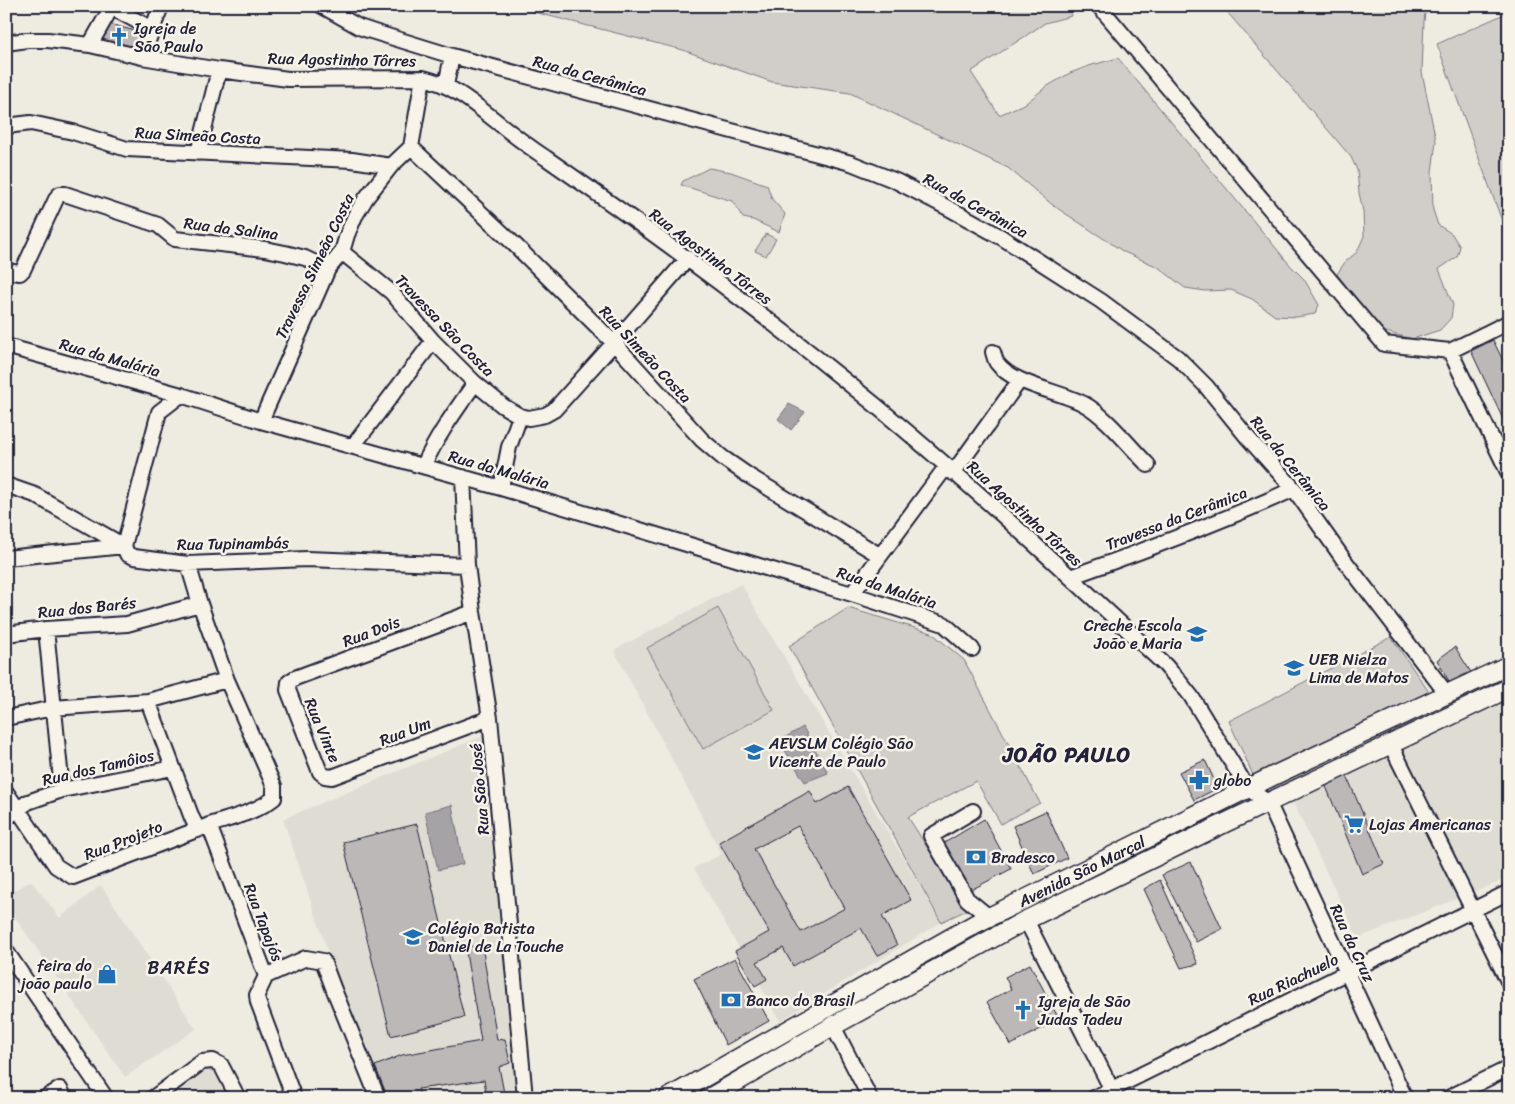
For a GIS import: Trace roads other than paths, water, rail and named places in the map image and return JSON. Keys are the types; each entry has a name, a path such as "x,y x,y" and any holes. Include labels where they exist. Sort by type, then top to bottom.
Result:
{"main road":[{"name":"Avenida São Marçal","path":"668,1098 989,917 1248,789 1509,665"},
{"name":"Avenida São Marçal","path":"708,1098 1026,920 1268,802 1509,688"}],"street":[{"path":"142,57 161,6"},
{"name":"Rua da Cerâmica","path":"322,6 371,31 452,56 851,163 896,182 1001,237 1128,320 1178,358 1206,386 1248,438 1294,489 1344,560 1447,694"},
{"path":"1100,6 1384,344 1450,351 1509,322"},
{"path":"90,45 110,7 152,29"},
{"name":"Rua Agostinho Tôrres","path":"6,43 48,40 90,45 142,57 288,79 423,78 438,81 465,96 525,145 688,258 874,405 950,470 1165,665 1205,717 1248,789"},
{"path":"446,86 452,56"},
{"path":"198,153 219,70"},
{"path":"411,147 423,78"},
{"name":"Rua Simeão Costa","path":"6,126 31,123 73,132 127,149 352,160 392,166"},
{"name":"Rua Simeão Costa","path":"411,147 514,244 614,343 702,440 723,458 749,476 879,555"},
{"name":"Travessa Simeão Costa","path":"261,421 328,269 342,252 355,216 366,198 392,166 411,147"},
{"name":"Rua da Salina","path":"6,270 20,273 23,270 60,194 65,194 158,225 174,239 265,249 305,258 328,269"},
{"name":"Travessa São Costa","path":"342,252 391,292 433,341 474,383 503,406 520,416"},
{"path":"501,488 509,447 520,416 537,417 554,410 688,258"},
{"path":"353,446 433,341"},
{"name":"Rua da Malária","path":"6,346 181,394 261,421 424,465 852,594 944,624 972,649"},
{"path":"1450,351 1509,474"},
{"path":"993,352 997,362 1020,380 1054,391 1084,404 1102,418 1148,465"},
{"path":"852,594 879,555 950,470 1020,380"},
{"path":"424,465 443,429 474,383"},
{"path":"6,558 124,546 159,412 181,394"},
{"name":"Rua São José","path":"463,477 467,565 490,718 524,1098"},
{"name":"Rua Tupinambás","path":"6,485 36,495 124,546 127,554 134,557 188,564 307,558 467,565"},
{"name":"Travessa da Cerâmica","path":"1070,577 1163,544 1294,489"},
{"path":"6,718 53,708 148,701 227,680 188,564"},
{"name":"Rua dos Barés","path":"6,634 46,629 127,624 200,604"},
{"name":"Rua Dois","path":"288,690 289,682 295,678 473,612"},
{"path":"46,629 62,790"},
{"name":"Rua Projeto","path":"6,792 56,866 73,877 266,805 274,798 274,786 227,680"},
{"name":"Rua Vinte","path":"288,690 320,772 325,776 332,777"},
{"name":"Rua Tapajós","path":"148,701 192,818 204,828 266,976 306,958 323,961 378,1098"},
{"name":"Rua Um","path":"332,777 490,718"},
{"path":"1391,744 1509,983"},
{"name":"Rua dos Tamôios","path":"6,818 28,802 62,790 173,768"},
{"path":"1248,789 1268,802"},
{"name":"Rua da Cruz","path":"1268,802 1405,1098"},
{"path":"973,811 931,836 967,899 989,917"},
{"name":"Rua Riachuelo","path":"1094,1098 1114,1093 1347,972 1509,892"},
{"path":"1026,920 1114,1093"},
{"path":"6,951 106,1098"},
{"path":"266,976 257,995 258,1002 294,1098"},
{"path":"834,1026 870,1098"},
{"path":"153,1098 202,1062 213,1061 221,1065 238,1098"},
{"path":"1448,1098 1509,1068"},
{"path":"45,1098 60,1089 66,1098"}],"place":[{"name":"Igreja de São Paulo","path":"119,37"},
{"name":"Creche Escola João e Maria","path":"1197,634"},
{"name":"UEB Nielza Lima de Matos","path":"1294,668"},
{"name":"AEVSLM Colégio São Vicente de Paulo","path":"754,752"},
{"name":"globo","path":"1199,780"},
{"name":"Lojas Americanas","path":"1354,824"},
{"name":"Bradesco","path":"976,857"},
{"name":"Colégio Batista Daniel de La Touche","path":"413,937"},
{"name":"feira do joão paulo","path":"107,974"},
{"name":"Banco do Brasil","path":"731,1000"},
{"name":"Igreja de São Judas Tadeu","path":"1023,1010"}],"district":[{"name":"JOÃO PAULO","path":"1067,755"},
{"name":"BARÉS","path":"179,967"}]}
